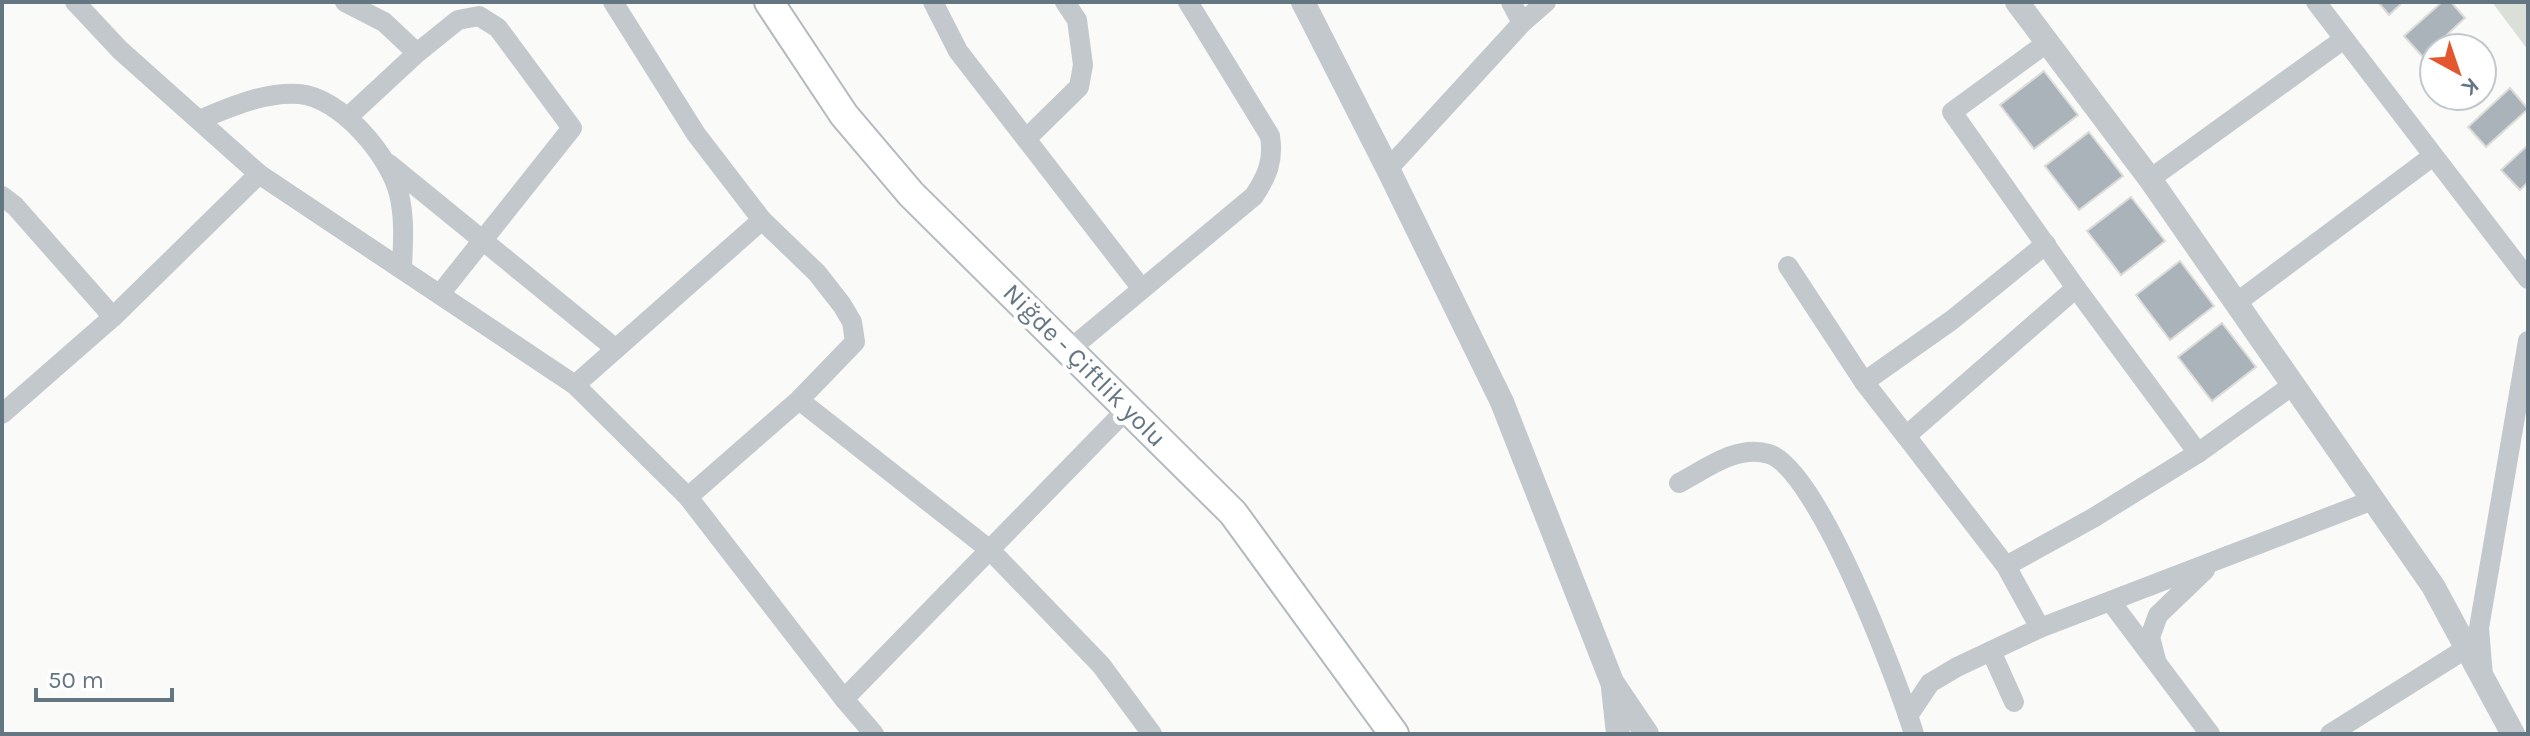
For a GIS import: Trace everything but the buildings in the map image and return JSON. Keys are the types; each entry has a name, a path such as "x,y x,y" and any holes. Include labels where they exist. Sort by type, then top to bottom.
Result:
{"main road":[{"name":"Niğde - Çiftlik yolu","path":"769,2 844,115 911,194 1233,513 1394,734"}],"street":[{"path":"75,2 120,50 259,174 575,385 688,497 874,734"},
{"path":"345,2 384,22 417,53"},
{"path":"613,2 696,134 762,220 817,273 852,322 855,342 799,400 688,497"},
{"path":"933,2 958,51 1142,289"},
{"path":"1026,139 1079,87 1083,65 1077,20 1065,2"},
{"path":"1069,350 1254,196 1266,177 1273,155 1270,136 1188,2"},
{"path":"1303,2 1502,402 1612,682 1647,734"},
{"path":"1511,2 1522,23"},
{"path":"1388,169 1522,23 1546,2"},
{"path":"2017,2 2150,179 2433,586 2513,734"},
{"path":"2316,2 2528,279"},
{"path":"348,117 458,20 479,16 498,28 572,128 440,294"},
{"path":"2150,179 2344,39"},
{"path":"2048,42 1952,112 2076,288 2198,453"},
{"path":"199,120 247,100 301,94 328,104 348,117 384,160 616,349"},
{"path":"2236,303 2433,156"},
{"path":"384,160 399,191 403,214 402,268"},
{"path":"2,414 113,317 259,174"},
{"path":"2,196 15,206 113,317"},
{"path":"575,385 762,220"},
{"path":"1864,382 1952,320 2046,244"},
{"path":"1788,266 1864,382 2006,566 2040,628"},
{"path":"1906,436 2076,288"},
{"path":"2483,680 2479,628 2528,341"},
{"path":"2006,566 2093,518 2198,453 2293,385"},
{"path":"799,400 990,550 1101,665 1152,734"},
{"path":"844,699 1128,408"},
{"path":"1679,483 1730,456 1751,451 1772,454 1789,466 1823,519 1858,584 1911,725"},
{"path":"1911,725 1930,683 1991,651 2040,628 2373,500"},
{"path":"2157,663 2150,637 2158,615 2213,562"},
{"path":"2111,602 2210,734"},
{"path":"2330,734 2467,648"},
{"path":"1991,651 2014,702"},
{"path":"1612,682 1618,734"}],"shaded area":[{"path":"2492,2 2528,2 2528,50"}]}
